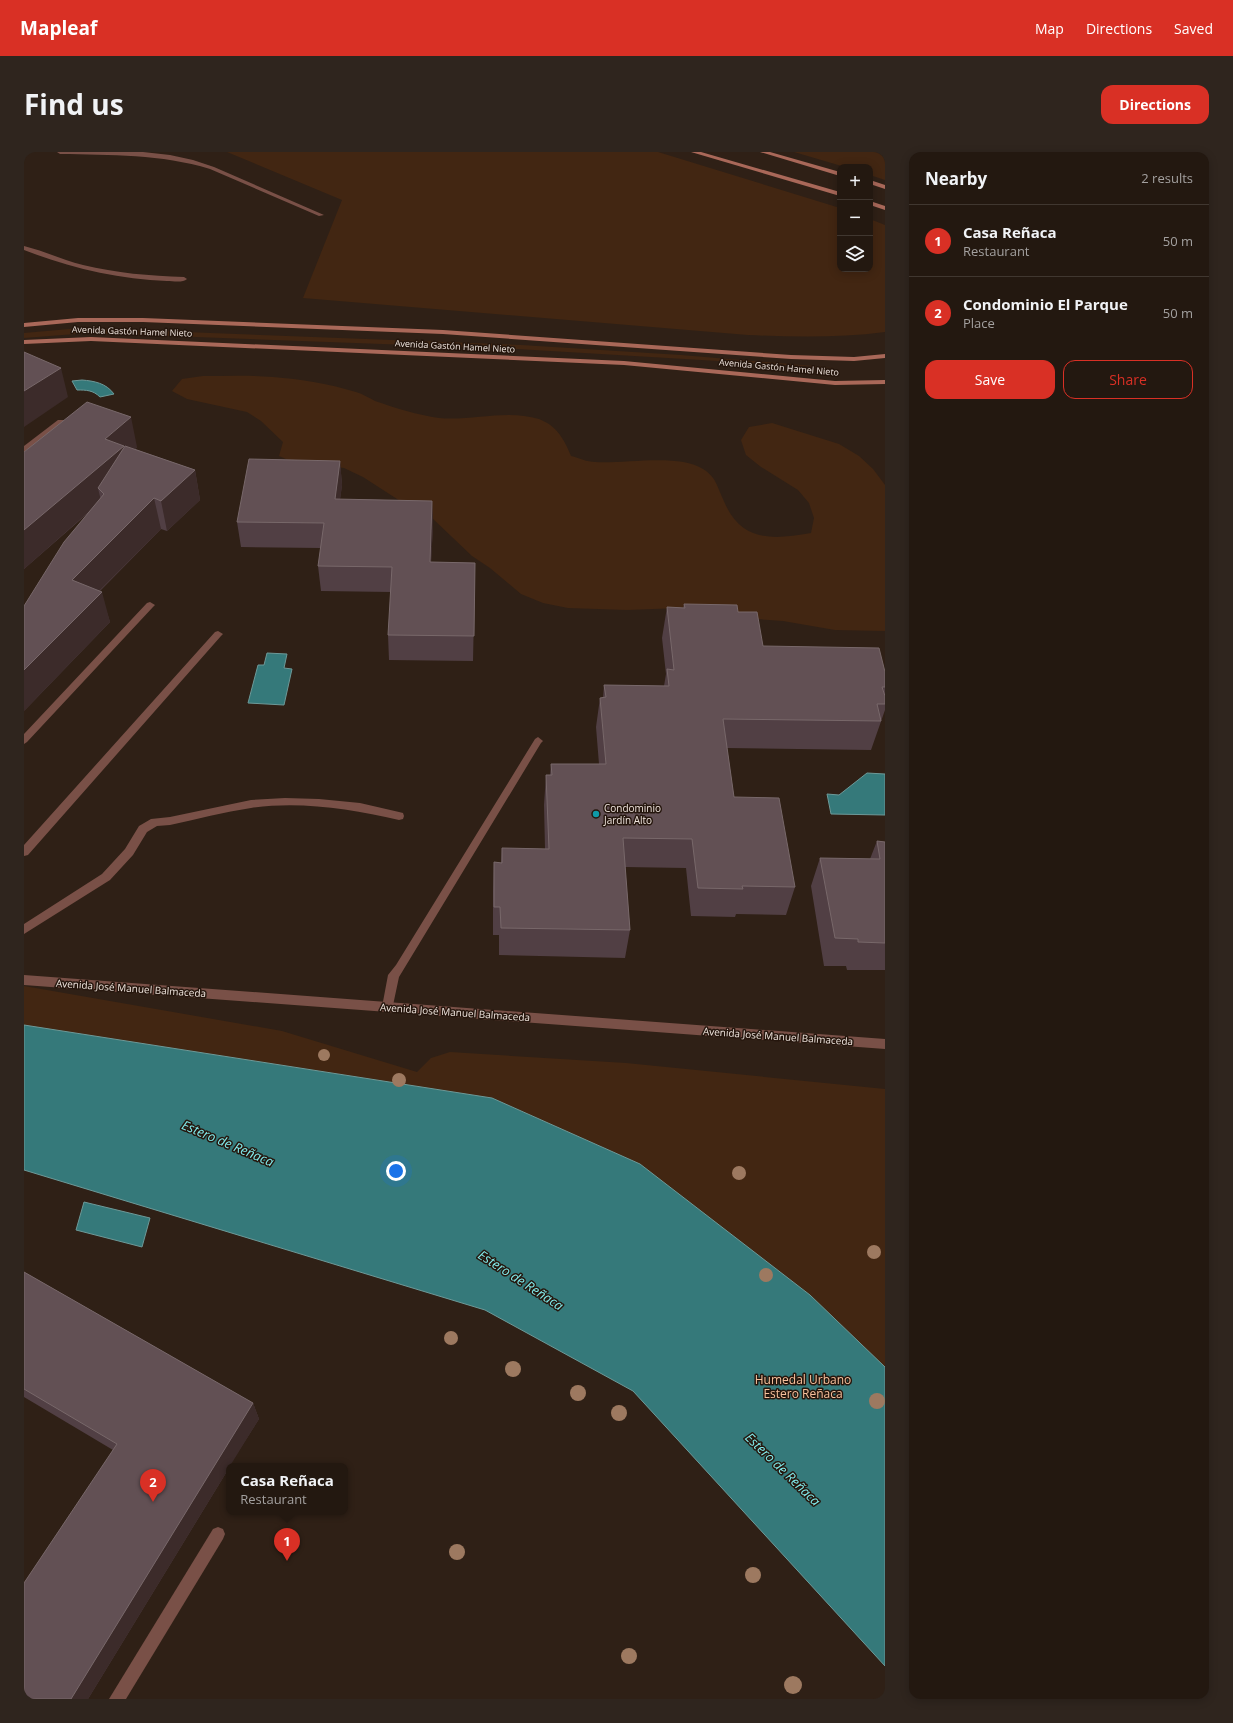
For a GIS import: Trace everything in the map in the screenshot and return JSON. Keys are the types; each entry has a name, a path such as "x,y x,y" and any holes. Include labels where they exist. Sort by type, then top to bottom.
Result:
{"main road":[{"path":"694,152 837,193"},
{"path":"763,152 837,173"},
{"path":"873,183 885,186"},
{"path":"873,204 885,208"},
{"name":"Avenida Gastón Hamel Nieto","path":"24,326 78,320 143,320 443,332 791,357 848,359 885,356"},
{"name":"Avenida Gastón Hamel Nieto","path":"24,342 91,339 624,364 835,383 885,382"}],"street":[{"path":"60,152 143,154 170,157 193,162 212,168 321,215"},
{"path":"24,248 70,265 106,273 146,278 184,279"},
{"path":"24,450 61,422"},
{"path":"24,740 150,605"},
{"path":"24,852 218,634"},
{"path":"388,1007 394,975 538,741"},
{"path":"24,930 106,877 129,852 143,829 155,822 170,821 251,804 285,802 319,803 346,806 399,816"},
{"name":"Avenida José Manuel Balmaceda","path":"24,980 885,1044"},
{"path":"117,1699 218,1534"}],"green space":[{"path":"227,152 658,152 837,207 837,272 873,272 873,220 885,225 885,332 816,336 748,335 303,298 342,200"},
{"path":"794,152 885,152 885,180 873,176 873,164 837,165"},
{"path":"81,328 521,345 681,355 837,368 517,349 88,333 24,338 24,333"},
{"path":"203,376 264,376 315,382 356,392 375,401 399,409 439,418 515,415 539,419 551,425 555,429 566,444 571,456 583,460 592,462 651,460 680,461 693,464 703,469 711,475 730,513 738,523 758,535 770,537 783,537 811,533 814,518 809,503 798,490 761,467 746,455 741,440 749,427 772,423 839,444 859,456 873,469 885,485 885,631 835,630 783,621 757,619 680,608 627,610 568,608 543,603 521,594 490,568 472,556 431,517 411,508 363,477 344,468 297,464 279,456 283,442 261,421 247,412 187,399 172,391 182,379"},
{"name":"Humedal Urbano Estero Reñaca","path":"24,986 282,1031 417,1072 431,1058 450,1052 626,1063 885,1089 885,1594 637,1342 24,1128","holes":["471,1095 492,1098 640,1164"]}],"water":[{"path":"82,380 104,385 114,394 100,397 86,390 77,390 72,381"},
{"path":"267,653 287,654 284,668 292,669 284,705 248,703 258,665 264,665"},
{"path":"867,773 885,774 885,815 831,814 827,794 839,795"},
{"name":"Humedal Urbano Estero Reñaca","path":"24,1025 492,1098 640,1164 810,1295 885,1367 885,1666 633,1391 485,1310 24,1170"},
{"path":"84,1202 150,1218 142,1247 76,1230"}],"building":[{"path":"24,352 61,368 24,391"},
{"path":"87,402 131,417 105,439 124,446 24,530 24,452"},
{"path":"125,446 195,470 161,501 154,498 72,580 102,592 24,670 24,606 64,542 104,494 98,488"},
{"path":"249,459 340,461 335,499 432,501 430,562 475,563 474,636 388,635 392,567 318,566 324,523 237,522"},
{"path":"684,604 737,605 738,612 757,612 763,646 879,648 885,672 885,687 882,687 885,696 885,704 877,704 881,721 723,719 734,797 779,798 795,887 742,886 743,889 698,888 692,839 623,838 630,930 501,928 500,907 494,907 494,862 502,863 502,848 549,849 546,775 552,775 551,764 606,764 600,698 606,697 604,685 669,686 667,669 674,670 667,607 685,608"},
{"path":"877,841 885,842 885,943 858,942 858,939 835,938 820,858 880,859"},
{"path":"24,1272 253,1403 71,1699 24,1699 24,1583 117,1444 24,1389"}],"place":[{"name":"Condominio Jardín Alto","path":"596,814"},
{"name":"Condominio El Parque","path":"153,1502"},
{"name":"Casa Reñaca","path":"287,1561"}],"water label":[{"name":"Estero de Reñaca","path":"228,1143"},
{"name":"Estero de Reñaca","path":"521,1280"},
{"name":"Estero de Reñaca","path":"783,1469"}]}
